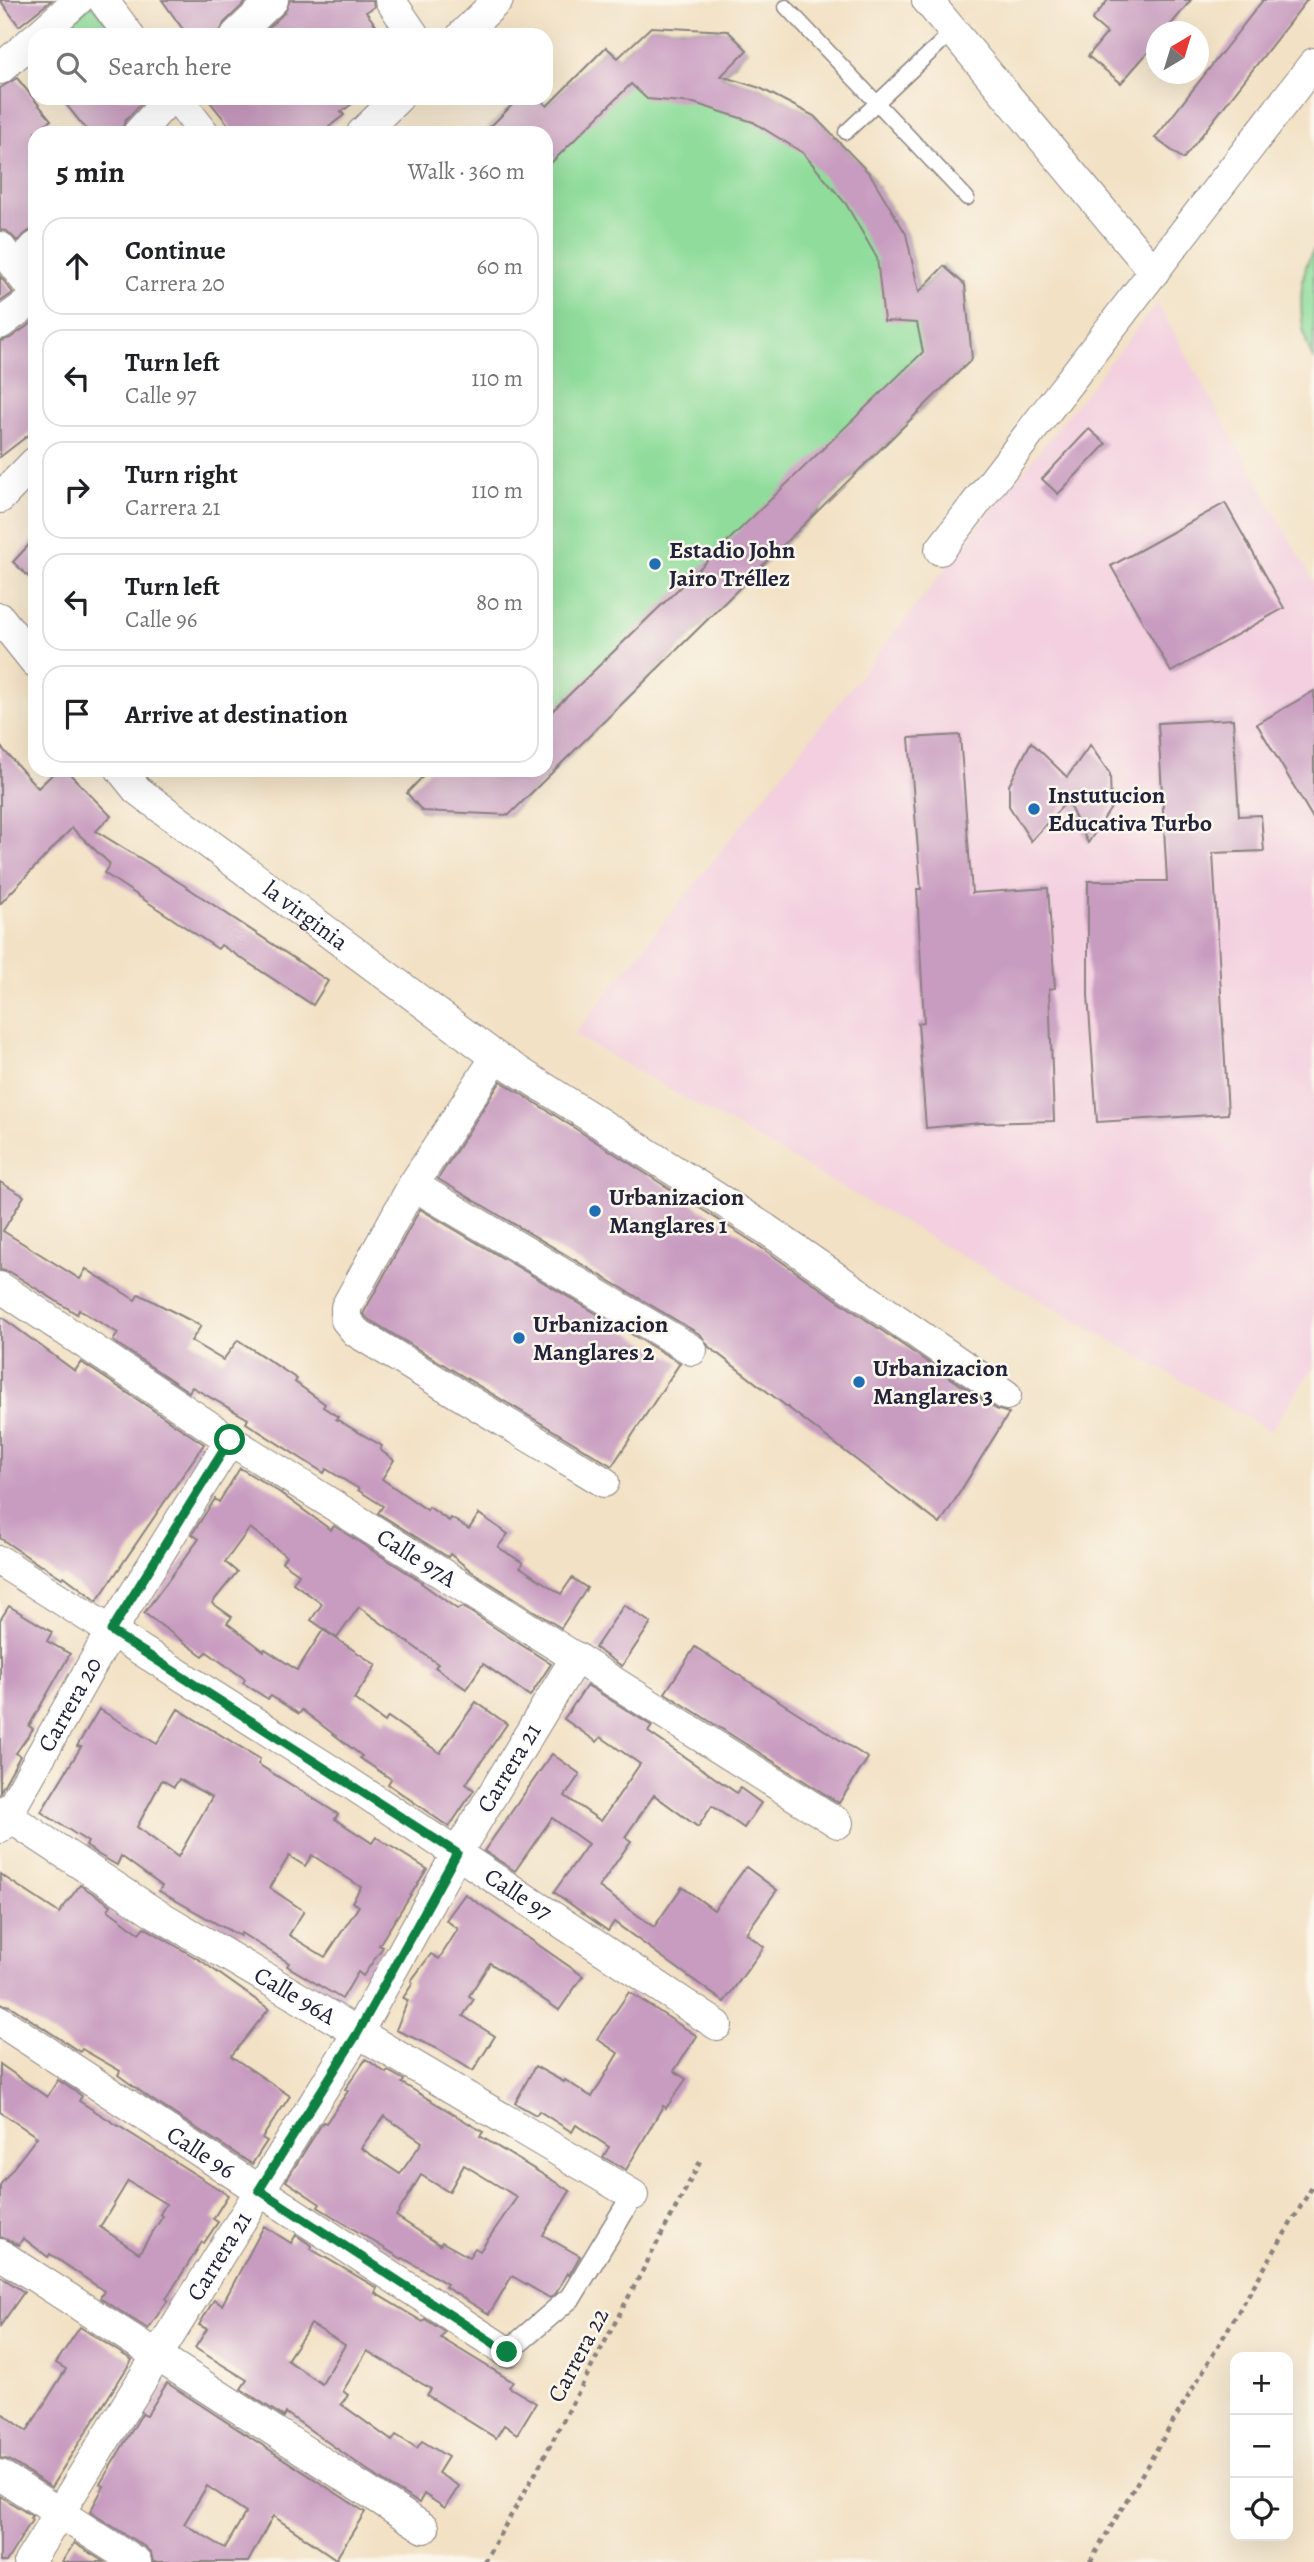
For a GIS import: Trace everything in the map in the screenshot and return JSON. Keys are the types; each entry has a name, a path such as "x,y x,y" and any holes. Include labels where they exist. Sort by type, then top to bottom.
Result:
{"street":[{"path":"47,28 78,0"},
{"path":"103,0 124,28"},
{"path":"243,28 273,0"},
{"path":"390,0 409,28"},
{"path":"469,28 498,0"},
{"path":"927,0 1154,272"},
{"path":"0,69 28,45"},
{"path":"940,550 1314,63"},
{"path":"144,126 164,105"},
{"path":"182,105 199,126"},
{"path":"369,126 391,105"},
{"path":"17,254 28,279"},
{"path":"0,324 28,301"},
{"path":"0,498 28,469"},
{"path":"0,618 28,653"},
{"name":"la virginia","path":"127,777 137,790 496,1058 766,1229 1006,1395"},
{"path":"496,1058 413,1185 346,1307 346,1320 356,1332 604,1482"},
{"path":"413,1185 692,1350"},
{"name":"Calle 97A","path":"0,1287 230,1440 838,1823"},
{"name":"Carrera 20","path":"2,1818 111,1631 230,1440"},
{"name":"Calle 97","path":"0,1561 457,1853 717,2025"},
{"name":"Carrera 21","path":"29,2562 357,2034 457,1853 576,1657"},
{"name":"Calle 96A","path":"2,1818 357,2034 633,2195"},
{"name":"Calle 96","path":"0,2021 507,2352"},
{"path":"507,2352 571,2297 633,2195"},
{"path":"0,2253 424,2528"},
{"path":"0,2476 136,2562"}],"lane":[{"path":"786,7 967,198"},
{"path":"845,132 953,31"}],"path":[{"name":"Carrera 22","path":"484,2562 535,2474 700,2162"},
{"path":"1090,2562 1314,2184"}],"shaded area":[{"name":"Instutucion Educativa Turbo","path":"1157,303 1314,582 1314,1367 1270,1431 574,1035"}],"green space":[{"path":"92,4 112,28 68,28 66,25"},
{"name":"Estadio John Jairo Tréllez","path":"651,27 728,31 747,50 722,76 760,88 814,116 870,174 906,234 919,291 944,266 965,285 972,359 553,772 553,126 491,126 512,105 553,105 553,100 606,47 618,58"},
{"path":"1314,249 1314,360 1305,335 1301,304 1304,274"},
{"name":"Estadio John Jairo Tréllez","path":"504,777 548,777 509,815 422,811 407,793"}],"building":[{"path":"0,0 52,0 19,26"},
{"path":"162,0 248,0 222,28 182,28"},
{"path":"290,0 373,0 374,7 366,12 378,28 268,28 285,12"},
{"path":"1108,0 1191,0 1174,21 1146,21 1146,55 1121,83 1088,56 1107,33 1092,20"},
{"path":"1263,0 1307,0 1183,159 1155,138 1197,84 1209,84 1209,69"},
{"path":"651,27 728,31 747,50 721,76 760,88 814,116 870,174 906,234 919,292 944,266 965,285 972,359 553,772 553,710 923,352 917,323 884,321 877,258 846,204 803,153 753,122 694,103 647,99 631,84 553,161 553,126 491,126 512,105 553,105 553,100 606,47 618,58"},
{"path":"17,78 28,92 28,105 39,105 51,120 43,126 28,126 28,232 17,241 7,231 0,230 0,88"},
{"path":"67,105 140,105 123,126 83,126"},
{"path":"213,105 350,105 341,112 344,115 330,126 229,126"},
{"path":"0,276 13,293 0,302"},
{"path":"28,325 28,435 0,457 0,341 10,338"},
{"path":"1089,429 1106,444 1058,494 1042,479"},
{"path":"1225,503 1284,608 1171,672 1111,566"},
{"path":"28,546 28,576 13,562"},
{"path":"1314,691 1314,820 1257,724"},
{"path":"1233,719 1239,816 1261,815 1264,851 1213,853 1228,1114 1097,1122 1088,995 1088,881 1167,881 1158,723"},
{"path":"960,735 972,893 1048,888 1055,988 1049,989 1054,1121 926,1128 918,1023 924,1022 917,889 921,889 909,738"},
{"path":"1031,742 1067,777 1090,745 1110,774 1111,808 1088,843 1067,801 1031,841 1009,806 1009,785"},
{"path":"0,746 38,788 50,777 73,777 111,816 96,831 182,884 328,981 313,1005 221,945 218,949 104,873 110,864 72,828 0,904"},
{"path":"422,777 548,777 509,815 422,811 407,793"},
{"path":"501,1081 756,1244 996,1409 1009,1413 940,1524 709,1347 701,1335 438,1179"},
{"path":"0,1182 24,1196 3,1231 80,1279 86,1269 135,1300 139,1294 201,1326 191,1341 223,1360 238,1340 297,1379 295,1382 325,1404 323,1407 338,1417 336,1419 382,1446 380,1450 394,1460 382,1479 427,1510 429,1507 449,1521 451,1518 469,1529 479,1514 508,1534 498,1547 523,1563 520,1567 561,1594 572,1578 587,1588 561,1628 471,1571 450,1554 448,1557 378,1513 383,1506 359,1489 326,1469 324,1473 246,1423 248,1419 192,1387 189,1392 113,1341 118,1333 79,1310 77,1314 10,1272 0,1270"},
{"name":"Urbanizacion Manglares 2","path":"420,1209 680,1363 612,1466 363,1314"},
{"path":"0,1316 75,1371 81,1362 204,1444 97,1601 64,1576 62,1578 41,1566 0,1538"},
{"path":"240,1468 279,1492 331,1530 334,1526 422,1582 457,1609 463,1607 551,1664 530,1696 483,1664 466,1689 435,1667 438,1664 359,1607 337,1638 311,1620 322,1604 293,1583 299,1574 282,1562 286,1556 250,1528 225,1562 237,1572 212,1603 232,1617 227,1623 264,1651 265,1649 297,1670 323,1630 376,1665 354,1699 385,1722 388,1717 440,1753 476,1702 507,1724 466,1784 474,1790 449,1827 388,1784 391,1779 360,1758 362,1756 302,1710 299,1714 271,1696 268,1699 243,1683 245,1679 207,1652 203,1656 144,1613 199,1539 192,1534 215,1499 219,1502"},
{"path":"624,1605 651,1623 622,1666 595,1648"},
{"path":"9,1606 52,1632 47,1641 70,1654 29,1726 33,1729 16,1753 20,1756 0,1792 0,1620"},
{"path":"695,1647 868,1758 839,1803 665,1693"},
{"path":"587,1685 652,1726 648,1732 737,1793 740,1788 761,1803 744,1828 712,1806 698,1827 654,1795 625,1837 631,1841 599,1887 654,1927 682,1887 714,1910 746,1867 777,1890 746,1933 764,1947 724,2002 614,1922 608,1931 554,1892 588,1844 552,1818 515,1871 484,1851 552,1754 580,1774 565,1796 601,1821 640,1764 601,1737 597,1742 564,1719"},
{"path":"99,1709 157,1744 178,1709 260,1759 258,1764 338,1814 335,1819 372,1843 376,1837 427,1869 379,1945 383,1947 363,1976 358,1972 342,1999 287,1966 289,1963 241,1933 240,1936 159,1891 162,1886 121,1856 117,1865 99,1855 86,1846 88,1842 41,1812 81,1747 77,1746","holes":["179,1779 212,1797 178,1857 137,1827 162,1780 174,1787","312,1855 361,1887 352,1902 359,1906 325,1957 289,1935 304,1911 270,1888 289,1856 305,1866"]},
{"path":"0,1874 59,1913 80,1885 111,1905 108,1910 139,1933 144,1927 203,1962 269,2009 231,2056 290,2096 262,2138 267,2141 252,2164 151,2099 118,2075 120,2071 82,2049 80,2052 10,2006 0,2004"},
{"path":"465,1894 583,1976 559,2010 490,1963 469,1996 474,1999 463,2016 495,2036 473,2071 438,2049 396,2030 408,2000 403,1998 413,1983 411,1981 431,1954 439,1959 458,1929 446,1920"},
{"path":"629,1992 697,2036 674,2071 686,2079 666,2108 663,2106 626,2170 603,2157 609,2147 576,2125 572,2132 539,2111 536,2115 515,2103 535,2066 592,2097 618,2053 597,2039"},
{"path":"366,2059 386,2073 388,2071 404,2080 402,2083 483,2132 480,2136 570,2191 543,2235 580,2256 556,2293 550,2298 512,2276 489,2314 445,2287 447,2284 321,2209 318,2207 320,2204 286,2181 323,2122 326,2123 348,2091 345,2089","holes":["384,2116 422,2142 400,2174 361,2148","464,2165 517,2197 480,2251 475,2248 469,2257 442,2242 440,2245 396,2216 421,2175 449,2192"]},
{"path":"0,2064 47,2097 58,2080 82,2096 79,2101 228,2195 213,2219 218,2222 204,2243 202,2242 148,2329 100,2298 104,2291 50,2254 48,2257 23,2238 19,2245 0,2237 0,2185 37,2137 0,2112","holes":["128,2181 166,2204 160,2214 163,2216 139,2253 100,2227"]},
{"path":"264,2226 291,2243 296,2235 312,2246 311,2249 377,2288 375,2293 445,2332 441,2338 513,2382 509,2387 536,2403 517,2434 504,2425 496,2438 427,2395 431,2389 367,2351 343,2391 348,2395 341,2404 392,2441 396,2435 417,2448 422,2441 448,2457 438,2473 459,2486 445,2508 424,2494 419,2503 286,2413 284,2417 241,2389 247,2380 195,2348 207,2329 199,2325 214,2300 222,2305","holes":["311,2324 345,2345 322,2384 287,2360"]},
{"path":"0,2276 24,2292 0,2326"},
{"path":"80,2327 132,2360 51,2487 9,2460 0,2458 0,2412 27,2431 66,2369 56,2363"},
{"path":"167,2383 365,2512 336,2559 273,2516 248,2562 153,2562 151,2553 145,2547 90,2512 104,2486 100,2484 142,2413 147,2415","holes":["207,2486 246,2512 225,2548 184,2524"]},
{"path":"0,2496 32,2516 6,2562 0,2562"},
{"path":"74,2543 104,2562 62,2562"}],"place":[{"name":"Estadio John Jairo Tréllez","path":"655,564"},
{"name":"Instutucion Educativa Turbo","path":"1034,809"},
{"name":"Urbanizacion Manglares 1","path":"595,1211"},
{"name":"Urbanizacion Manglares 2","path":"519,1338"},
{"name":"Urbanizacion Manglares 3","path":"859,1382"}],"route":[{"path":"230,1440 111,1631 457,1853 357,2034 259,2190 507,2352"}]}
